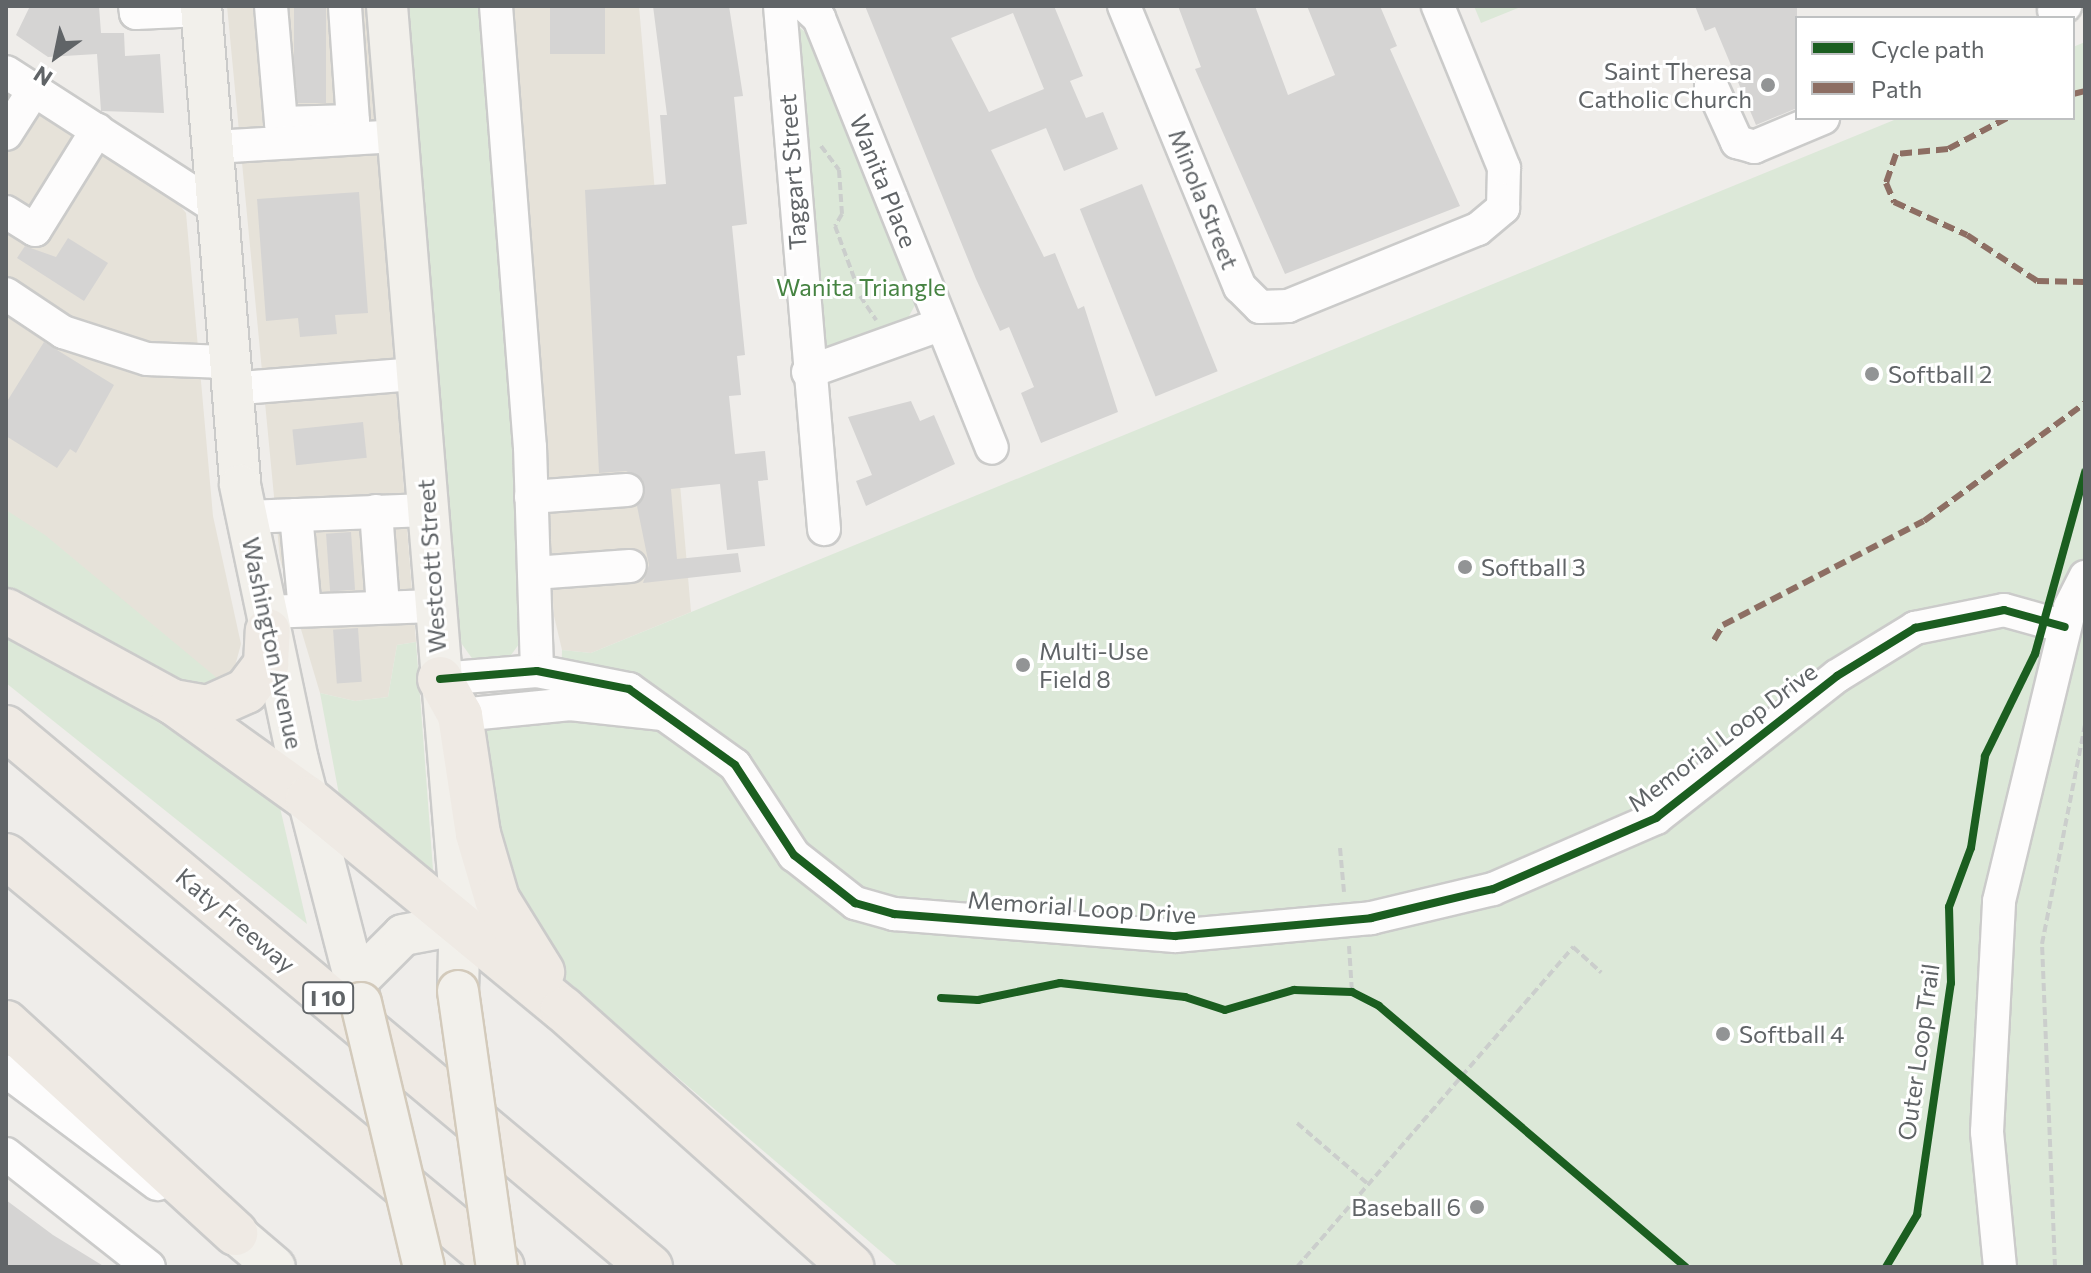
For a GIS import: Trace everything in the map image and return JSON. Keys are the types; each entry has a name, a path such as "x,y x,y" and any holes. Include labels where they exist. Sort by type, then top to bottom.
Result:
{"highway":[{"path":"6,611 173,702 308,799 456,925 563,1009 852,1267"},
{"path":"173,702 208,708 234,699 266,664 280,618"},
{"path":"450,697 478,834 497,899 563,1009"},
{"name":"Katy Freeway","path":"6,728 650,1267"},
{"path":"6,856 499,1267"},
{"path":"6,1023 235,1233"}],"main road":[{"name":"Westcott Street","path":"387,6 434,606 450,697 458,991 499,1267"},
{"name":"Washington Avenue","path":"201,8 227,376 246,517 280,618 308,799 359,961 424,1267"},
{"path":"359,961 403,935 456,925"},
{"path":"235,1233 275,1267"}],"street":[{"path":"135,6 136,13 201,8"},
{"path":"271,6 281,123 353,121 345,6"},
{"path":"496,6 531,497 537,671"},
{"name":"Taggart Street","path":"780,6 808,372 824,529"},
{"name":"Wanita Place","path":"806,6 819,18 992,448"},
{"name":"Minola Street","path":"1124,6 1240,287 1260,307 1288,306 1478,229 1503,208 1504,168 1438,6"},
{"path":"6,72 214,206"},
{"path":"1711,85 1737,142 1754,147 1818,120"},
{"path":"6,134 34,90"},
{"path":"6,212 35,230 97,130"},
{"path":"213,147 397,136"},
{"path":"6,294 63,332 147,359 227,376 416,374"},
{"path":"808,372 942,324"},
{"path":"531,497 627,490"},
{"path":"246,517 427,510"},
{"path":"376,511 383,607"},
{"path":"296,515 280,618 383,607 434,606"},
{"path":"534,573 630,566"},
{"path":"2000,1267 1987,1132 1999,901 2065,627 2085,577"},
{"name":"Memorial Loop Drive","path":"450,697 537,671 629,689 735,765 794,855 855,903 907,915 1220,935 1432,905 1599,847 1656,818 1837,676 1945,617 2004,610 2065,627"},
{"name":"Memorial Loop Drive","path":"450,697 570,704 662,714"},
{"path":"6,1071 139,1172 235,1233"},
{"path":"6,1154 145,1266"}],"path":[{"path":"787,105 839,170 842,214 835,226 856,283"},
{"path":"2055,1267 2042,944 2085,725"},
{"path":"1340,848 1345,906"},
{"path":"1348,935 1352,992"},
{"path":"1297,1267 1573,947 1601,972"},
{"path":"1339,989 1365,998"},
{"path":"1450,1066 1473,1086"},
{"path":"1297,1123 1368,1184"}],"shaded area":[{"path":"227,6 366,6 416,642 397,645 388,697 355,701 320,693 280,559"},
{"path":"510,6 639,6 691,612 591,653 562,650 554,616"},
{"path":"6,88 173,197 186,213 213,516 241,644 229,688 6,510"}],"green space":[{"path":"406,6 478,6 527,633 506,662 474,661 456,636"},
{"path":"1474,6 1523,6 1481,23"},
{"name":"Wanita Triangle","path":"798,26 811,37 916,303 907,320 823,348"},
{"path":"2085,42 2085,1267 899,1267 544,963 520,932 479,741 490,726 560,719 562,650 591,653 1894,120 2075,120 2075,46"},
{"path":"6,510 45,535 229,688 207,696 6,597"},
{"path":"6,622 73,658 278,799 307,924 6,683"},
{"path":"416,642 434,883 343,816 320,693 355,701 388,697 397,645"}],"building":[{"path":"30,6 99,6 101,33 124,33 125,56 160,54 164,113 101,111 97,54 48,57 16,35"},
{"path":"294,6 326,6 326,103 294,103"},
{"path":"550,6 605,6 605,54 550,54"},
{"path":"653,6 729,6 743,96 734,97 747,224 732,226 745,355 737,356 741,395 729,396 735,454 765,451 768,480 758,481 765,546 727,550 720,484 671,489 677,559 738,553 741,572 643,583 649,565 637,506 643,480 626,471 599,473 585,190 666,184 660,115 667,115"},
{"path":"865,6 1054,6 1083,76 1070,81 1086,118 1103,112 1118,149 1064,171 1046,128 991,150 1044,257 1055,253 1078,309 1084,306 1118,412 1041,443 1021,393 1034,387 1009,327 1000,331","holes":["1013,13 1044,89 989,112 951,38"]},
{"path":"1178,6 1255,6 1288,95 1335,75 1307,6 1380,6 1397,46 1390,49 1460,206 1285,274 1195,69 1201,67"},
{"path":"1695,6 1797,6 1795,109 1756,125 1715,27 1705,31"},
{"path":"1142,184 1218,371 1156,396 1080,209"},
{"path":"359,192 368,313 335,315 337,334 300,337 298,318 266,321 257,199"},
{"path":"68,238 108,263 84,301 17,258 25,246 56,257"},
{"path":"44,342 114,385 76,453 70,449 57,468 6,436 6,403"},
{"path":"911,401 920,421 934,415 955,464 866,506 856,481 872,475 848,417"},
{"path":"363,422 367,458 296,465 292,429"},
{"path":"351,532 355,590 330,592 326,534"},
{"path":"358,628 362,682 337,684 333,630"},
{"path":"6,1200 53,1235 105,1267 6,1267"}],"marked path":[{"path":"2075,94 2085,91"},
{"path":"2003,120 1948,149 1896,154 1886,183 1894,202 1967,235 2037,281 2085,282"},
{"path":"1714,640 1723,625 1924,521 2085,403"}],"cycle path":[{"name":"Outer Loop Trail","path":"1886,1267 1917,1215 1951,983 1949,907 1971,848 1985,756 2035,654 2085,472"},
{"path":"440,679 537,671 629,689 735,765 794,855 855,903 894,914 1175,936 1371,918 1493,889 1656,818 1837,676 1915,628 2004,610 2065,627"},
{"path":"941,998 978,1000 1060,983 1185,997 1225,1010 1294,990 1352,992 1379,1006 1686,1267"}],"place":[{"name":"Saint Theresa Catholic Church","path":"1768,85"},
{"name":"Softball 2","path":"1872,374"},
{"name":"Softball 3","path":"1465,567"},
{"name":"Multi-Use Field 8","path":"1023,665"},
{"name":"Softball 4","path":"1723,1034"},
{"name":"Baseball 6","path":"1477,1207"}]}
